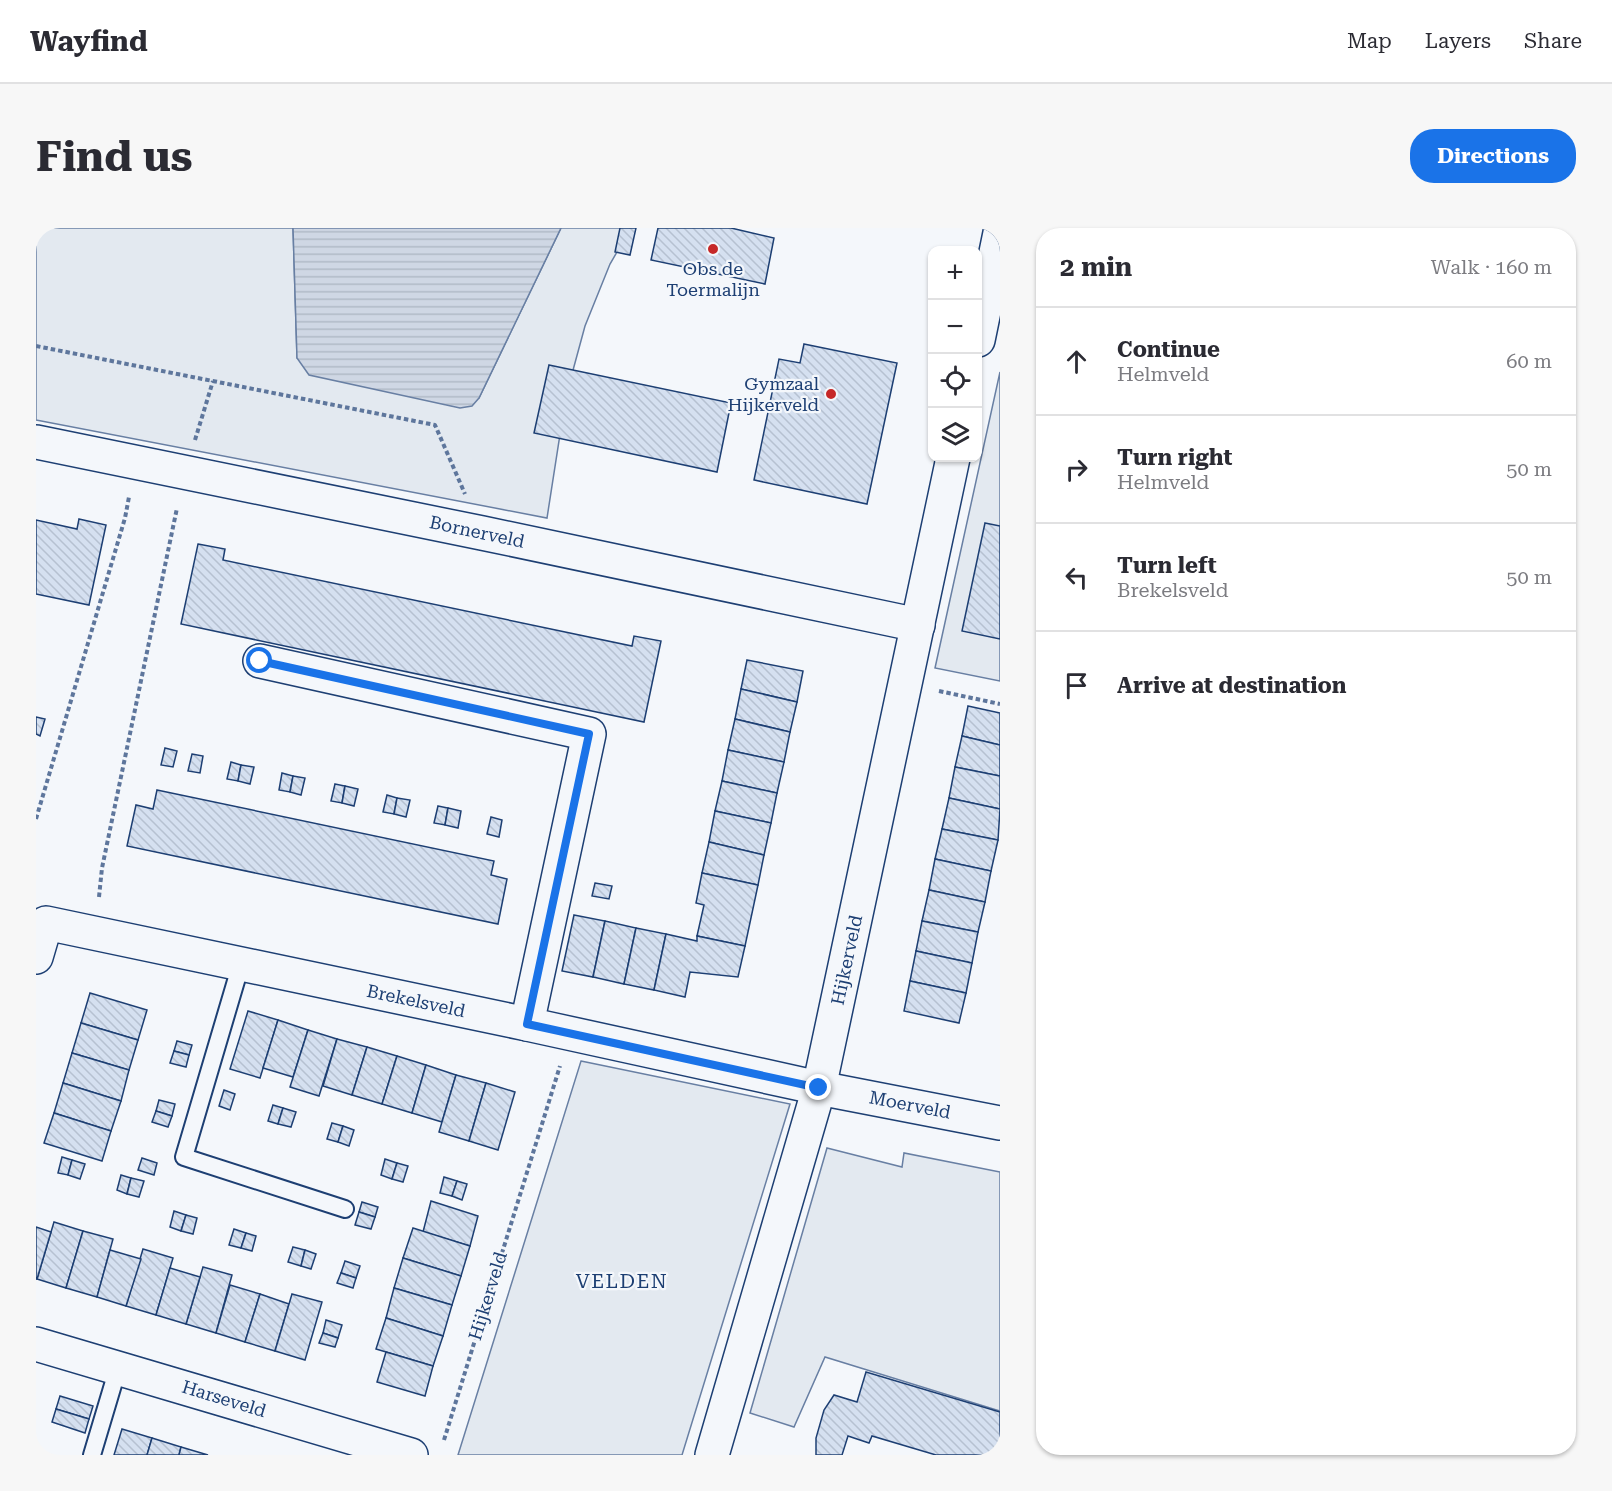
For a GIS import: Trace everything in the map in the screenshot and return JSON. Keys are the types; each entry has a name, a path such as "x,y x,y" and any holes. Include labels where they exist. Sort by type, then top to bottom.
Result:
{"street":[{"path":"982,321 1000,233"},
{"name":"Bornerveld","path":"36,442 918,625"},
{"name":"Hijkerveld","path":"712,1455 819,1088 952,462"},
{"path":"260,661 589,734 527,1024"},
{"name":"Brekelsveld","path":"36,957 46,923 819,1088"},
{"name":"Moerveld","path":"819,1088 1000,1123"},
{"name":"Harseveld","path":"36,1344 411,1455"}],"lane":[{"path":"241,964 184,1157 345,1209"},
{"path":"92,1455 118,1368"}],"path":[{"path":"36,346 435,425 482,533"},
{"path":"96,934 102,868 185,472 213,381"},
{"path":"36,819 125,518 136,463"},
{"path":"906,683 1000,704"},
{"name":"Hijkerveld","path":"443,1444 570,1034"}],"shaded area":[{"path":"36,228 293,228 297,358 479,398 561,228 631,228 610,264 585,326 566,396 547,518 36,420"},
{"path":"293,228 561,228 479,398 472,406 460,408 309,375 297,358"},
{"path":"1000,372 1000,681 935,668"},
{"path":"581,1061 790,1104 682,1455 458,1455"},
{"path":"827,1148 902,1167 904,1153 1000,1172 1000,1411 825,1357 794,1427 750,1413"}],"building":[{"path":"620,228 636,228 630,255 615,252"},
{"name":"Obs de Toermalijn","path":"658,228 731,228 774,238 765,284 651,260"},
{"name":"Gymzaal Hijkerveld","path":"804,344 897,363 867,504 754,480 779,359 800,363"},
{"path":"549,365 731,403 717,472 534,433"},
{"path":"79,519 106,525 89,605 36,594 36,520 77,529"},
{"path":"985,523 1000,526 1000,639 962,631"},
{"path":"198,544 225,549 223,560 632,646 634,636 661,641 644,722 181,624"},
{"path":"747,660 803,671 797,702 741,689"},
{"path":"741,689 797,702 790,732 735,719"},
{"path":"968,706 1000,713 1000,745 962,736"},
{"path":"36,717 45,719 40,736 36,734"},
{"path":"735,719 790,732 784,762 728,750"},
{"path":"962,736 1000,745 1000,776 955,767"},
{"path":"165,748 177,751 173,767 161,765"},
{"path":"728,750 784,762 777,793 722,781"},
{"path":"192,754 203,756 200,773 188,771"},
{"path":"231,762 241,765 238,781 227,779"},
{"path":"241,765 254,767 250,784 238,781"},
{"path":"955,767 1000,776 1000,809 949,798"},
{"path":"282,773 293,776 290,792 279,790"},
{"path":"293,776 305,778 301,795 290,792"},
{"path":"722,781 777,793 771,823 715,811"},
{"path":"335,784 345,786 342,803 331,801"},
{"path":"345,786 358,789 354,806 342,803"},
{"path":"157,790 494,861 491,875 507,879 498,924 127,846 136,805 153,809"},
{"path":"387,795 397,798 394,814 383,812"},
{"path":"397,798 410,800 406,817 394,814"},
{"path":"949,798 1000,809 998,840 942,829"},
{"path":"438,806 448,808 445,825 434,823"},
{"path":"448,808 461,811 458,828 445,825"},
{"path":"715,811 771,823 764,855 709,842"},
{"path":"491,817 502,820 499,837 487,834"},
{"path":"942,829 998,840 991,871 935,859"},
{"path":"709,842 764,855 758,885 702,873"},
{"path":"935,859 991,871 985,902 929,890"},
{"path":"702,873 758,885 745,946 697,936 704,905 696,903"},
{"path":"595,883 612,886 609,899 592,896"},
{"path":"929,890 985,902 978,932 922,921"},
{"path":"574,915 605,921 593,977 562,971"},
{"path":"605,921 636,928 624,984 593,977"},
{"path":"922,921 978,932 972,963 916,951"},
{"path":"636,928 666,934 654,990 624,984"},
{"path":"666,934 697,941 697,936 745,946 738,977 690,972 685,997 654,990"},
{"path":"916,951 972,963 966,993 910,981"},
{"path":"910,981 966,993 959,1023 904,1011"},
{"path":"90,993 147,1010 138,1040 81,1023"},
{"path":"248,1011 278,1020 260,1078 230,1069"},
{"path":"278,1020 308,1030 293,1077 263,1068"},
{"path":"81,1023 138,1040 129,1070 72,1053"},
{"path":"308,1030 337,1039 319,1096 290,1087"},
{"path":"337,1039 367,1047 352,1095 323,1086"},
{"path":"177,1041 192,1045 189,1055 174,1051"},
{"path":"367,1047 397,1056 382,1104 352,1095"},
{"path":"174,1051 189,1055 186,1067 170,1063"},
{"path":"72,1053 129,1070 121,1101 63,1083"},
{"path":"397,1056 426,1065 412,1113 382,1104"},
{"path":"426,1065 456,1075 442,1122 412,1113"},
{"path":"456,1075 486,1083 469,1141 439,1132"},
{"path":"63,1083 121,1101 111,1131 54,1113"},
{"path":"486,1083 515,1092 498,1150 469,1141"},
{"path":"224,1090 235,1094 230,1110 219,1106"},
{"path":"159,1100 175,1104 172,1116 156,1111"},
{"path":"273,1105 283,1108 278,1124 268,1121"},
{"path":"283,1108 296,1112 291,1127 278,1124"},
{"path":"156,1111 172,1116 168,1127 152,1122"},
{"path":"54,1113 111,1131 102,1161 44,1143"},
{"path":"332,1123 343,1126 338,1142 327,1139"},
{"path":"343,1126 354,1130 349,1146 338,1142"},
{"path":"62,1157 72,1160 68,1175 58,1173"},
{"path":"142,1158 157,1163 154,1175 138,1170"},
{"path":"385,1159 397,1163 392,1179 381,1175"},
{"path":"72,1160 85,1164 80,1179 68,1175"},
{"path":"397,1163 408,1166 403,1182 392,1179"},
{"path":"121,1175 131,1178 127,1194 117,1190"},
{"path":"444,1177 457,1181 452,1196 440,1193"},
{"path":"131,1178 144,1181 139,1197 127,1194"},
{"path":"457,1181 467,1184 462,1200 452,1196"},
{"path":"431,1201 478,1216 470,1246 423,1232"},
{"path":"362,1202 378,1207 375,1217 359,1212"},
{"path":"174,1211 186,1215 181,1231 170,1227"},
{"path":"359,1212 375,1217 371,1229 355,1225"},
{"path":"186,1215 197,1218 193,1234 181,1231"},
{"path":"54,1222 83,1231 66,1288 37,1279"},
{"path":"36,1227 51,1232 37,1279 36,1279"},
{"path":"413,1228 470,1246 461,1276 403,1258"},
{"path":"234,1229 246,1233 241,1248 229,1245"},
{"path":"83,1231 113,1239 97,1297 66,1288"},
{"path":"246,1233 256,1236 252,1251 241,1248"},
{"path":"293,1247 305,1250 301,1266 288,1262"},
{"path":"143,1249 173,1258 156,1315 126,1306"},
{"path":"110,1250 141,1259 126,1306 97,1297"},
{"path":"305,1250 316,1254 311,1269 301,1266"},
{"path":"403,1258 461,1276 452,1305 394,1288"},
{"path":"345,1261 360,1266 356,1278 341,1273"},
{"path":"203,1267 232,1275 216,1333 186,1324"},
{"path":"170,1268 200,1277 186,1324 156,1315"},
{"path":"341,1273 356,1278 353,1288 337,1283"},
{"path":"230,1285 260,1294 245,1342 216,1333"},
{"path":"394,1288 452,1305 443,1336 386,1318"},
{"path":"260,1294 289,1304 275,1351 245,1342"},
{"path":"292,1294 322,1302 305,1360 275,1351"},
{"path":"386,1318 443,1336 433,1366 376,1349"},
{"path":"326,1320 342,1325 338,1338 323,1333"},
{"path":"323,1333 338,1338 335,1347 319,1343"},
{"path":"386,1352 433,1366 425,1396 377,1382"},
{"path":"866,1372 1000,1412 1000,1455 936,1455 872,1436 869,1443 848,1436 842,1455 816,1455 816,1438 824,1410 834,1395 857,1402"},
{"path":"60,1396 93,1406 89,1419 56,1409"},
{"path":"56,1409 89,1419 85,1433 52,1422"},
{"path":"122,1429 152,1438 147,1455 114,1455"},
{"path":"152,1438 181,1447 179,1455 147,1455"},
{"path":"181,1447 208,1455 179,1455"}],"place":[{"name":"Obs de Toermalijn","path":"713,249"},
{"name":"Gymzaal Hijkerveld","path":"831,394"}],"district":[{"name":"VELDEN","path":"622,1281"}],"route":[{"path":"260,661 589,734 527,1024 819,1088"}]}
